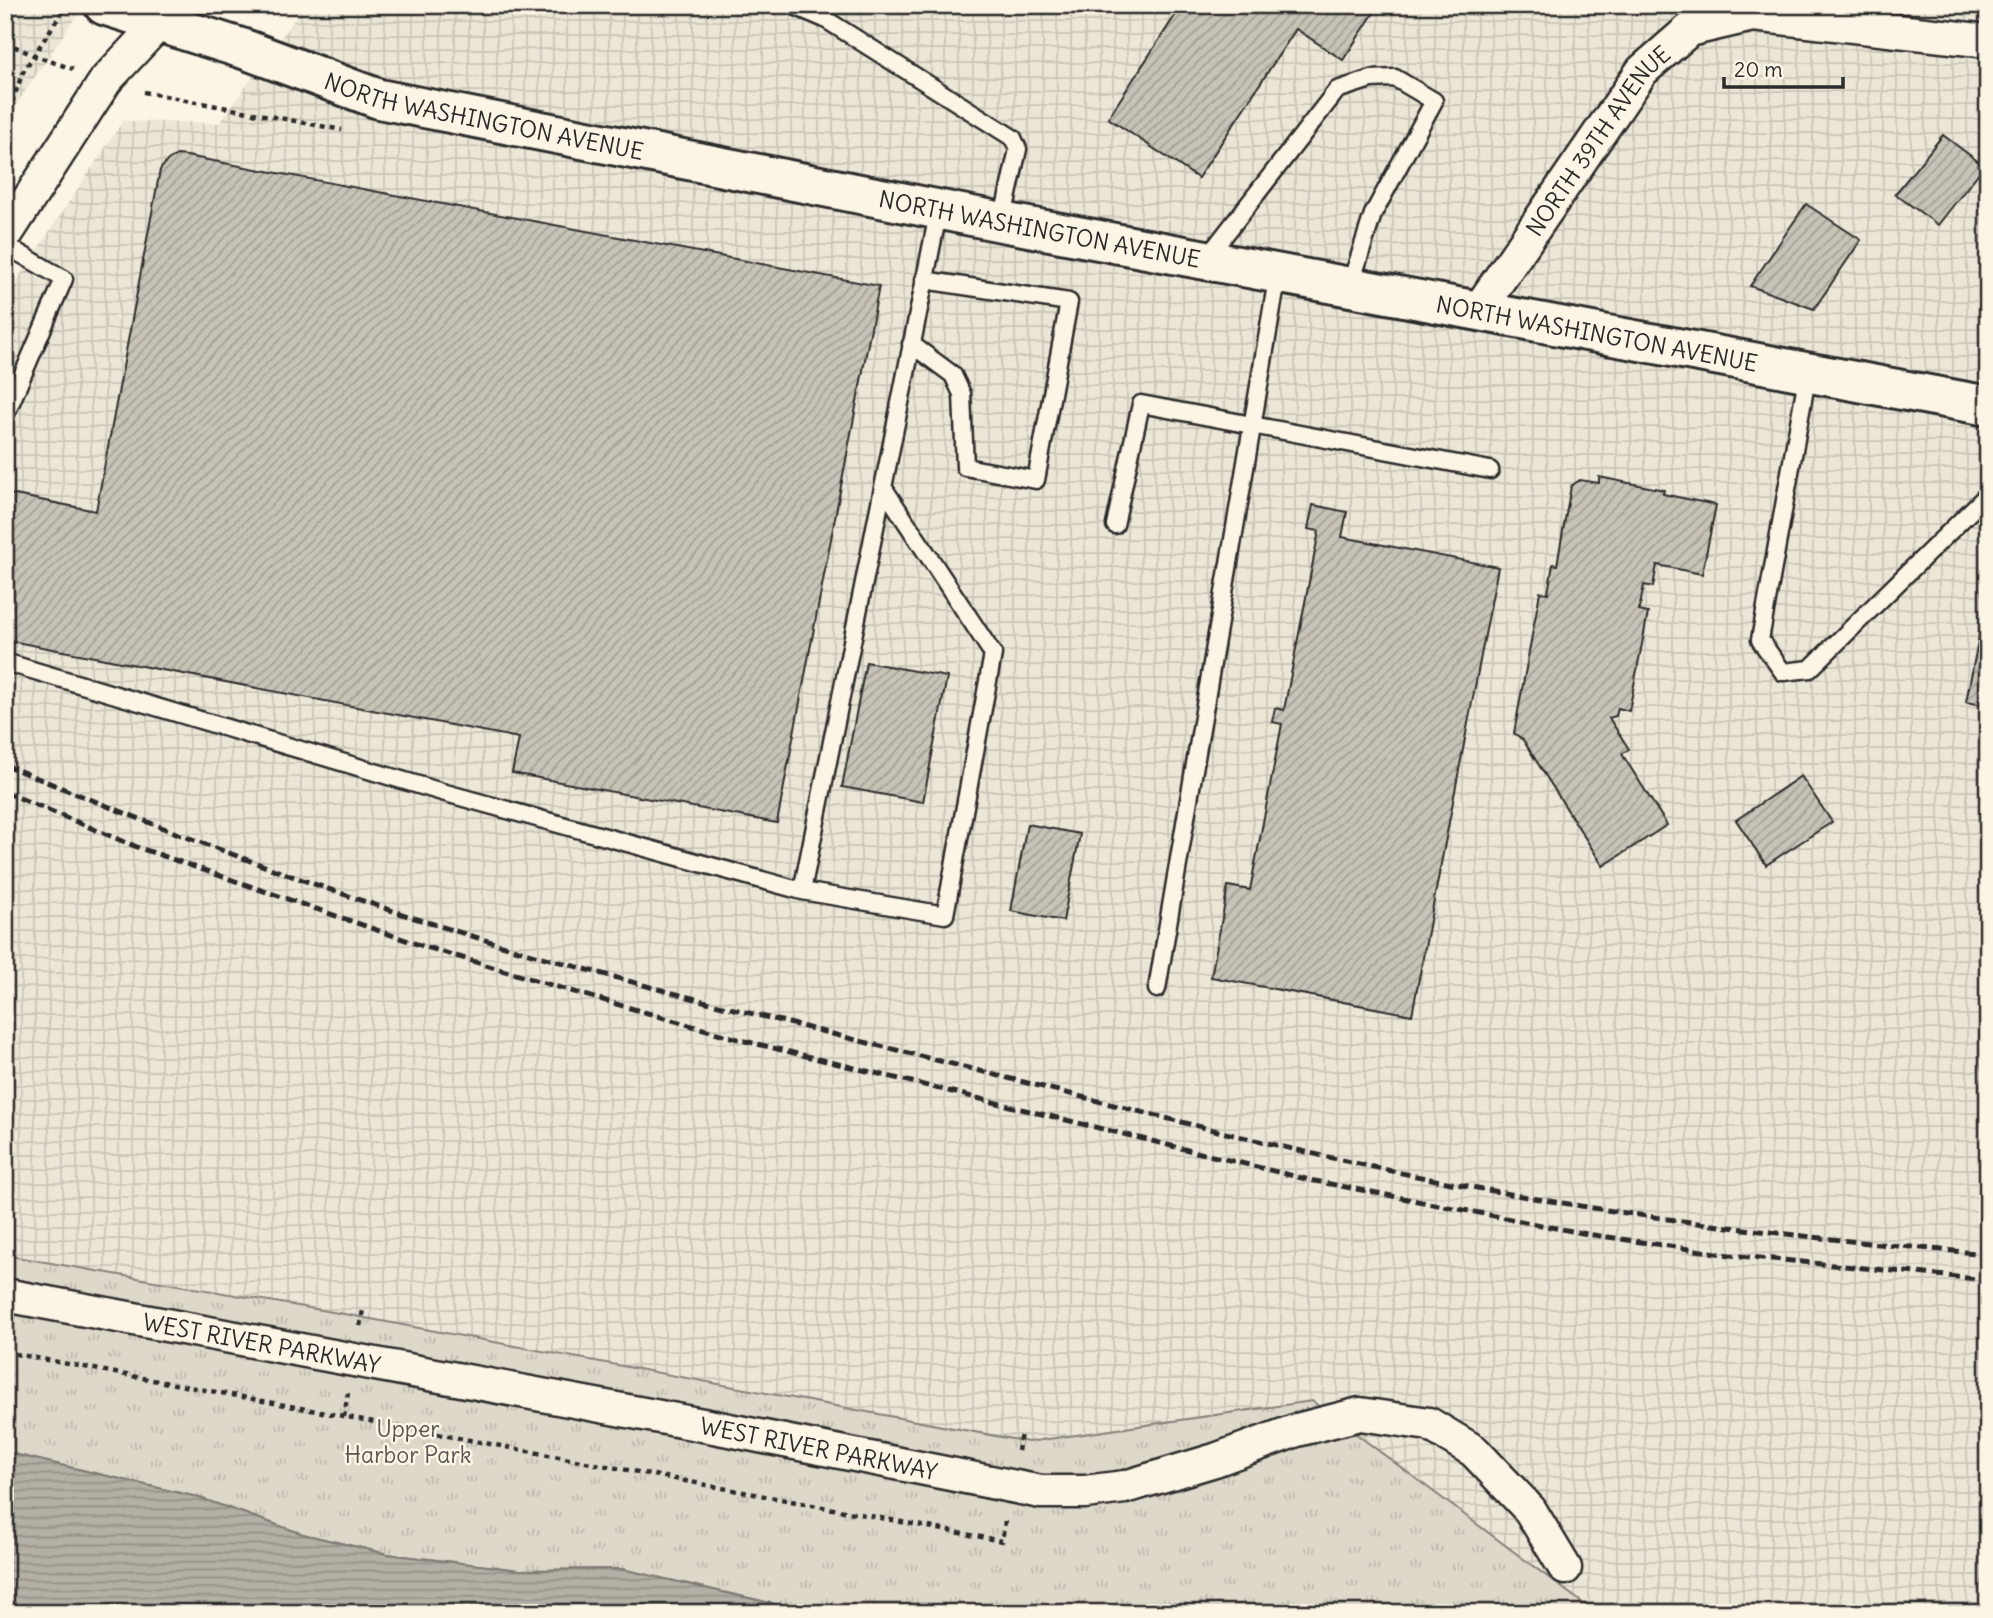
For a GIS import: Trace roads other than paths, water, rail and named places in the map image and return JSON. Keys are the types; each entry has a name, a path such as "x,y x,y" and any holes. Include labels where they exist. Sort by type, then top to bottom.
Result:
{"street":[{"name":"NORTH WASHINGTON AVENUE","path":"104,5 168,14 244,49 379,99 1002,222 1988,406"},
{"path":"5,236 106,80 168,14"},
{"name":"NORTH 39TH AVENUE","path":"1477,312 1642,71 1689,30 1754,15 1988,41"},
{"name":"WEST RIVER PARKWAY","path":"5,1295 719,1428 1041,1492 1086,1492 1125,1487 1215,1460 1297,1430 1360,1414 1429,1424 1474,1451 1493,1470 1530,1510 1565,1568"}],"lane":[{"path":"792,5 825,19 1013,138 1018,149 1002,222"},
{"path":"1206,259 1337,90 1371,79 1395,78 1434,101 1373,214 1350,286"},
{"path":"802,891 939,209"},
{"path":"5,245 64,279 5,416"},
{"path":"1157,989 1278,273"},
{"path":"911,344 953,375 962,394 965,467 1036,480 1069,302 924,280"},
{"path":"1808,372 1760,640 1783,672 1810,669 1988,494"},
{"path":"1115,525 1141,404 1490,470"},
{"path":"5,662 442,792 802,891 945,915 993,654 883,487"}],"railway":[{"path":"5,765 269,868 498,944 702,1001 1221,1132 1405,1174 1532,1198 1792,1235 1988,1254"},
{"path":"5,792 137,847 423,946 745,1041 1310,1180 1587,1234 1730,1255 1988,1280"}],"park label":[{"name":"Upper Harbor Park","path":"408,1441"}]}
